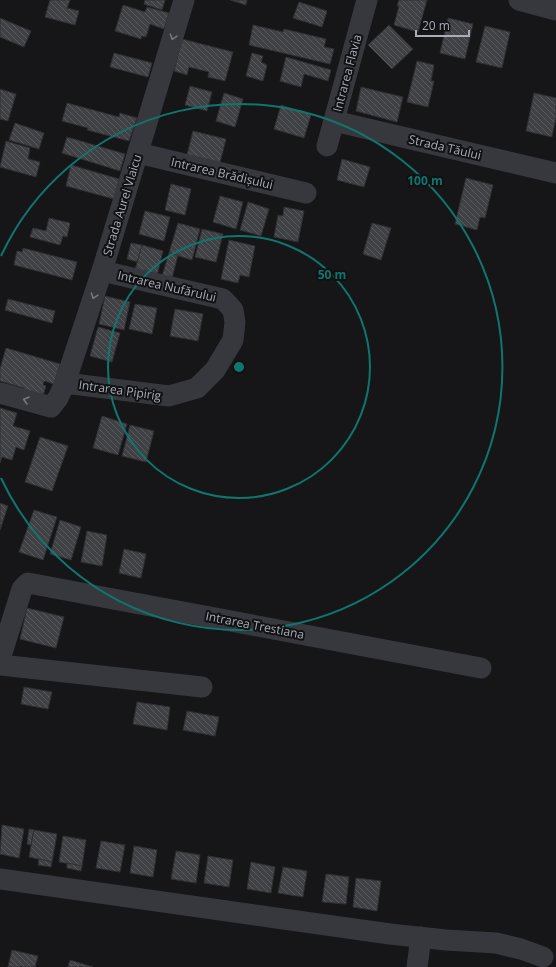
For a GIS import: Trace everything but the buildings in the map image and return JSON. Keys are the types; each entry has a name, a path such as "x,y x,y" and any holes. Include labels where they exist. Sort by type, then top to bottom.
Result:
{"street":[{"name":"Strada Aurel Vlaicu","path":"0,393 52,407 58,398 65,383 102,271 184,0"},
{"name":"Intrarea Flavia","path":"328,146 367,0"},
{"path":"519,0 556,10"},
{"name":"Strada Tăului","path":"334,121 556,173"},
{"name":"Intrarea Brădișului","path":"138,153 306,193"},
{"name":"Intrarea Nufărului","path":"102,271 223,299 233,310 235,322 233,340 215,370 197,388"},
{"name":"Intrarea Pipirig","path":"65,383 169,396 197,388"},
{"name":"Intrarea Trestiana","path":"0,659 22,589 28,583 481,668"},
{"path":"0,665 202,687"},
{"path":"0,879 421,937 496,943 521,948 543,957"},
{"path":"417,967 421,937"}]}
